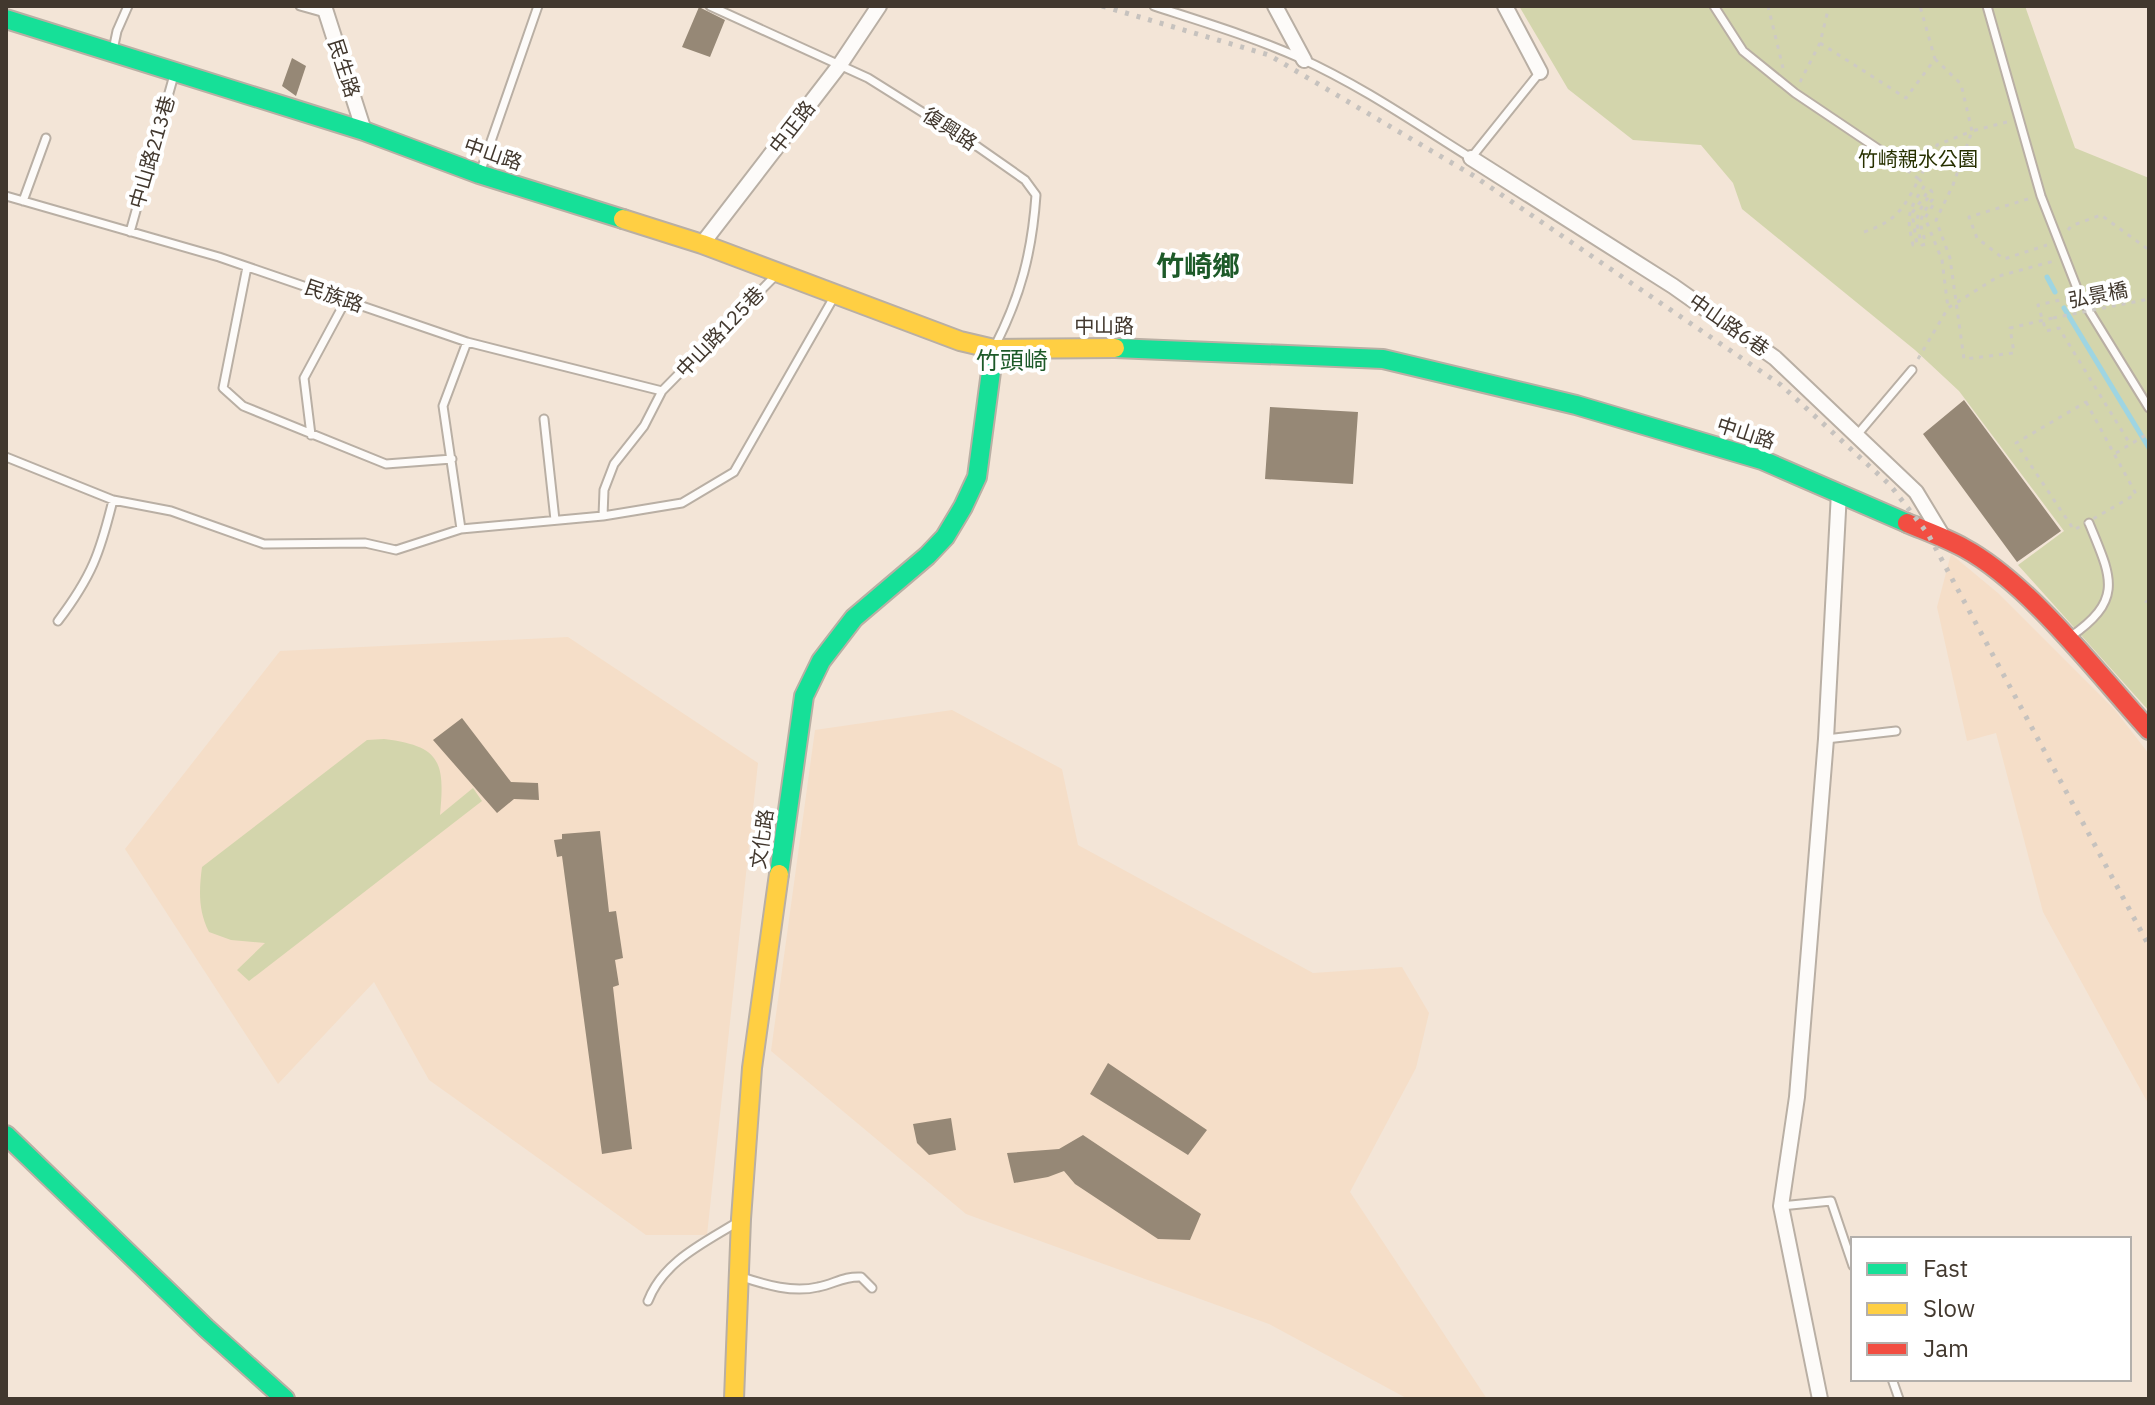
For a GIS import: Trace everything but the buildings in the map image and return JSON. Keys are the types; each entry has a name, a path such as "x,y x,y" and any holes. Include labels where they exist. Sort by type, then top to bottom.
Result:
{"street":[{"name":"中正路","path":"702,244 839,66 879,6"},
{"path":"1275,6 1304,60"},
{"path":"1505,6 1540,72"},
{"name":"民生路","path":"325,10 364,131"},
{"name":"中山路","path":"6,19 364,131 479,174 702,244 960,341 994,349 1145,348 1383,359 1576,405 1762,460 1964,548 1994,568 2038,608 2149,730"},
{"name":"中山路6巷","path":"1471,158 1673,286 1775,358 1916,492 1945,540"},
{"name":"文化路","path":"734,1399 741,1219 752,1068 804,696 821,661 854,618 927,556 945,537 963,507 977,477 994,349"},
{"path":"1820,1399 1781,1206 1797,1097 1826,739 1839,492"},
{"path":"6,1135 206,1328 285,1399"}],"lane":[{"path":"113,52 117,31 128,6"},
{"path":"300,6 325,10"},
{"path":"479,174 538,6"},
{"name":"復興路","path":"710,6 868,78 943,123 1025,180 1036,195 1029,258 1009,320 994,349"},
{"name":"中山路6巷","path":"1154,6 1269,44 1304,60 1374,96 1471,158"},
{"path":"1714,6 1743,51 1795,93 1899,163"},
{"path":"1987,6 2041,196 2080,296 2149,408"},
{"name":"中山路213巷","path":"130,232 174,72"},
{"path":"1471,158 1540,72"},
{"path":"23,201 46,138"},
{"name":"民族路","path":"6,196 247,267 467,342 662,391"},
{"path":"247,267 223,388 243,406 386,464 452,459"},
{"name":"中山路125巷","path":"603,516 604,490 614,464 644,426 662,391 778,273"},
{"path":"6,457 113,500 171,511 264,544 365,543 396,550 461,529 603,516 682,503 734,472 836,295"},
{"path":"311,435 304,378 346,300"},
{"path":"461,529 443,406 467,342"},
{"path":"1857,435 1912,370"},
{"path":"544,419 555,520"},
{"path":"58,621 83,589 101,550 113,500"},
{"path":"2065,640 2094,620 2108,594 2108,569 2089,523"},
{"path":"1826,739 1896,731"},
{"path":"1781,1206 1831,1201 1851,1260"},
{"path":"648,1301 654,1284 674,1262 741,1219"},
{"path":"740,1277 771,1287 806,1289 849,1276 861,1277 872,1288"}],"path":[{"path":"1768,6 1788,87"},
{"path":"1795,93 1820,43 1829,6"},
{"path":"1920,6 1935,59 1961,84 1972,131 1953,185 1936,220 1950,258 1964,359 2014,353 2010,328 2042,320"},
{"path":"1820,43 1906,98 1935,59"},
{"path":"1864,232 1881,227 1898,216 1937,145 1972,131 2019,119"},
{"path":"1899,163 1925,185 1908,211 1913,245 1917,245 1912,213 1930,189 1932,192 1916,214 1916,223 1922,245 1926,244 1921,216 1932,200 1935,202 1925,218 1942,260 1948,308"},
{"path":"2041,196 1969,217 1977,238 2004,259 2059,241 2071,226 2101,215 2149,250"},
{"path":"1912,370 1948,308 1999,276 2065,258"},
{"path":"2080,296 2038,305 2042,320 2046,331 2059,328 2130,444"},
{"name":"弘景橋","path":"2042,320 2149,299"},
{"path":"2086,402 2116,453 2136,494 2074,530 2016,443 2086,402"},
{"path":"2116,453 2149,433"},
{"path":"2149,600 2146,602 2149,608"}],"shaded area":[{"path":"1951,554 1998,593 2115,710 2149,754 2149,1105 2043,912 1996,733 1967,741 1937,607"},
{"path":"568,637 758,763 707,1235 646,1235 429,1080 374,982 278,1084 125,849 280,651"},
{"path":"952,710 1062,769 1078,845 1313,973 1402,967 1429,1013 1416,1068 1350,1192 1487,1399 1408,1399 1269,1324 966,1214 771,1051 815,730"}],"green space":[{"name":"竹崎親水公園","path":"1519,6 2025,6 2075,148 2149,178 2149,711 2018,565 2064,531 1959,391 1915,350 1742,209 1733,183 1701,145 1633,140 1568,89"},
{"path":"384,739 418,746 435,760 440,770 440,815 473,788 482,801 249,981 237,970 265,943 231,940 209,932 200,900 202,867 367,740"}],"waterway":[{"path":"2047,277 2055,292"},
{"path":"2064,308 2149,448"}],"railway":[{"path":"1102,6 1269,55 1474,176 1781,385 1890,485 1928,534 2149,946"}],"traffic: fast":[{"path":"6,19 364,131 479,174 623,219"},
{"path":"1115,348 1383,359 1576,405 1762,460 1907,523"},
{"path":"779,874 804,696 821,661 854,618 927,556 945,537 963,507 977,477 994,349"},
{"path":"6,1135 206,1328 285,1399"}],"traffic: slow":[{"path":"623,219 702,244 960,341 994,349 1115,348"},
{"path":"734,1399 741,1219 752,1068 779,874"}],"traffic: jam":[{"path":"1907,523 1964,548 2013,583 2062,631 2149,730"}],"district":[{"name":"竹崎鄉","path":"1198,266"},
{"name":"竹頭崎","path":"1012,361"}]}
